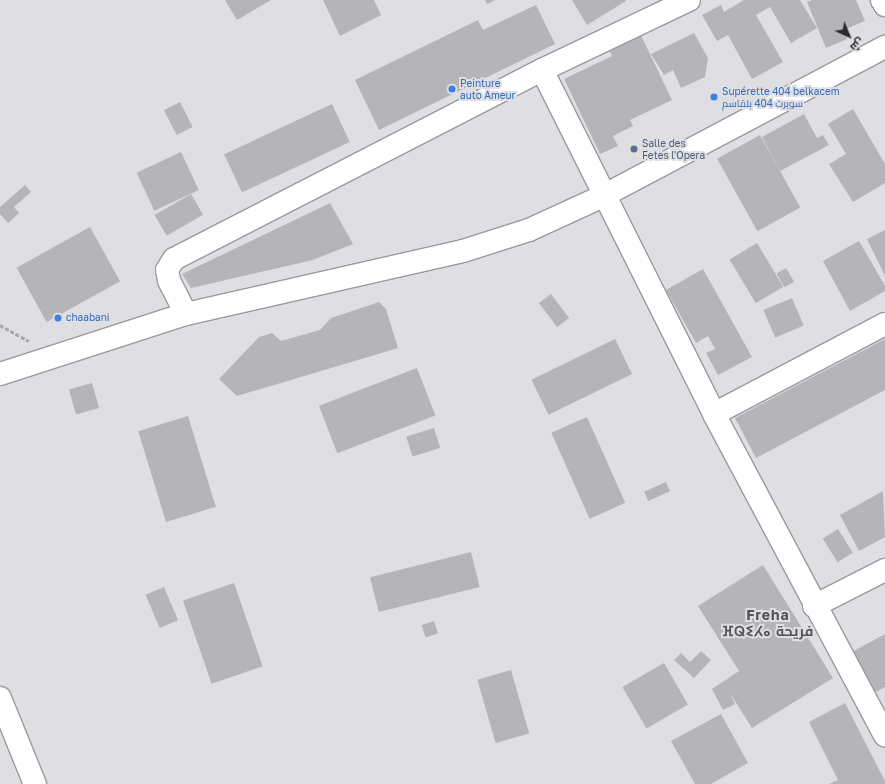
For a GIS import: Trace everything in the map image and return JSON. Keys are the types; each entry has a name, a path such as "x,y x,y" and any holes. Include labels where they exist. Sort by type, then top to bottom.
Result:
{"street":[{"path":"186,314 169,280 168,270 174,259 542,70 689,0"},
{"path":"882,0 885,5"},
{"path":"0,374 186,314 496,242 529,230 605,195 885,47"},
{"path":"542,70 714,414 814,606 885,735"},
{"path":"714,414 885,324"},
{"path":"814,606 885,570"},
{"path":"0,698 35,784"}],"building":[{"path":"225,0 271,0 237,20"},
{"path":"323,0 374,0 381,15 340,36"},
{"path":"485,0 495,0 487,4"},
{"path":"572,0 625,0 626,1 587,25"},
{"path":"744,0 800,0 817,28 791,43 770,7 756,15 783,62 752,79 728,35 717,41 702,15 721,5 724,12"},
{"path":"812,0 856,0 865,21 843,30 847,39 826,48 807,2"},
{"path":"536,5 555,44 379,130 355,80 478,20 483,30"},
{"path":"637,27 672,100 630,120 633,126 613,136 618,146 600,154 564,79 612,56 606,42"},
{"path":"694,33 708,58 705,77 681,88 673,70 664,75 651,54"},
{"path":"180,102 193,127 177,135 164,110"},
{"path":"332,104 350,142 242,192 224,154"},
{"path":"853,109 885,164 885,183 853,202 829,164 846,154 828,124"},
{"path":"804,114 817,138 823,135 829,145 780,171 762,137"},
{"path":"760,135 800,208 757,231 717,159"},
{"path":"181,152 199,190 154,211 137,173"},
{"path":"25,185 31,192 14,207 19,213 8,223 0,214 0,207"},
{"path":"191,194 203,215 167,236 155,215"},
{"path":"330,203 353,244 313,260 191,288 182,274"},
{"path":"90,227 120,281 47,322 17,268"},
{"path":"885,230 885,276 867,239"},
{"path":"859,241 885,286 885,291 850,311 823,261"},
{"path":"757,243 783,287 756,303 730,259"},
{"path":"786,268 794,282 784,287 776,274"},
{"path":"703,269 752,357 718,375 706,353 715,349 708,336 696,343 666,290"},
{"path":"551,294 569,318 557,327 539,303"},
{"path":"792,298 804,326 775,338 763,310"},
{"path":"379,302 386,309 398,348 237,396 219,379 259,337 272,333 281,341 320,330 331,318"},
{"path":"615,339 632,374 549,415 531,380"},
{"path":"885,339 885,390 756,458 735,418"},
{"path":"417,368 435,416 337,453 319,406"},
{"path":"92,383 99,408 76,415 69,390"},
{"path":"188,416 216,507 166,522 138,431"},
{"path":"587,417 625,503 590,519 551,433"},
{"path":"434,428 440,448 412,457 406,436"},
{"path":"666,482 670,491 648,501 644,492"},
{"path":"883,491 885,537 859,551 840,515"},
{"path":"838,529 853,553 838,562 823,539"},
{"path":"471,552 480,587 379,612 370,577"},
{"path":"763,565 833,678 752,728 730,693 735,704 723,710 712,689 739,671 698,606"},
{"path":"234,583 263,666 212,684 183,601"},
{"path":"164,587 178,620 160,628 146,595"},
{"path":"434,621 438,633 426,637 422,625"},
{"path":"885,634 885,687 874,693 852,652"},
{"path":"701,651 711,660 694,678 674,660 681,653 690,662"},
{"path":"664,663 688,705 646,729 622,687"},
{"path":"511,670 529,733 496,743 477,680"},
{"path":"845,703 885,781 885,784 829,784 838,780 809,722"},
{"path":"721,714 748,763 711,784 695,784 671,741"}],"place":[{"name":"Peinture auto Ameur","path":"452,89"},
{"name":"Supérette 404 belkacem سوبرت 404 بلقاسم","path":"714,97"},
{"name":"Salle des Fetes l'Opera","path":"634,149"},
{"name":"chaabani","path":"58,318"}],"district":[{"name":"Freha ⴼⵕⵉⵃⴰ فريحة","path":"768,624"}]}
